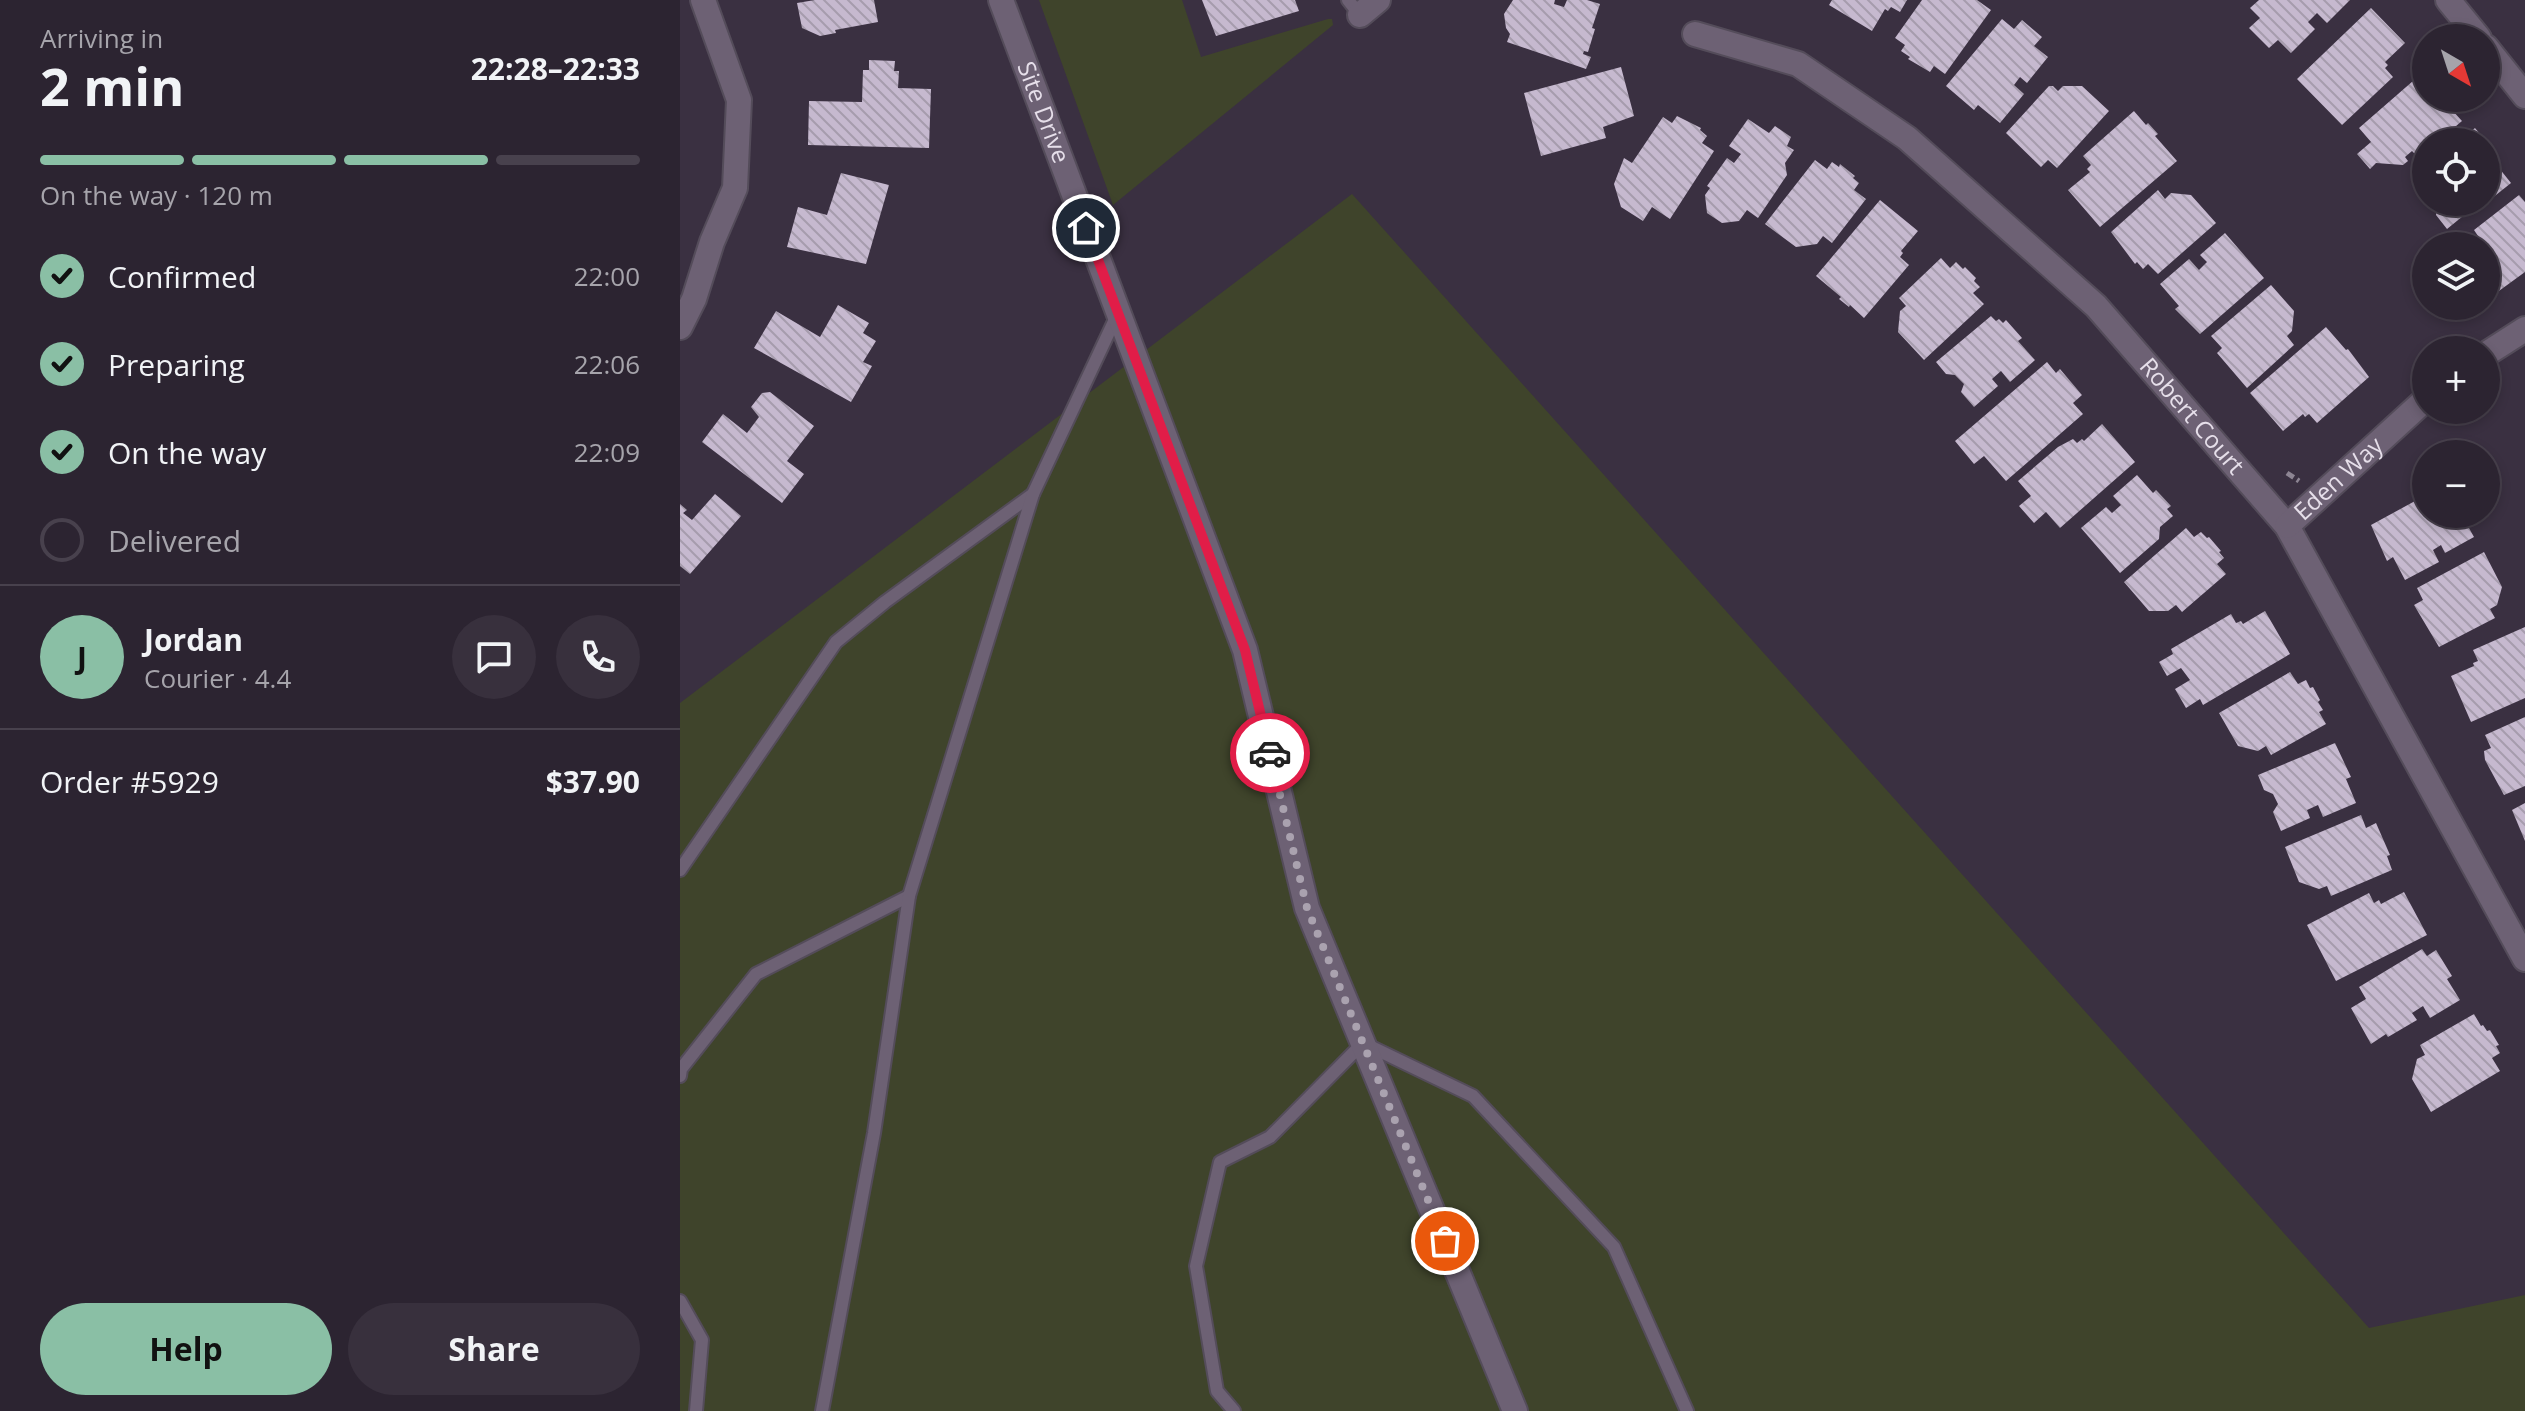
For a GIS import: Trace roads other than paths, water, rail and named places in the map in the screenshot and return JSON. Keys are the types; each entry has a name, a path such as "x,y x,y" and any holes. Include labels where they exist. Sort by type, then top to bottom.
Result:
{"street":[{"path":"680,327 694,299 712,242 735,188 739,100 703,0"},
{"name":"Site Drive","path":"1001,0 1245,650 1307,908 1515,1411"},
{"path":"2455,2 2470,24"},
{"name":"Robert Court","path":"1695,34 1798,64 1907,138 2096,306 2287,526 2525,959"},
{"path":"2500,65 2525,96"},
{"path":"2500,345 2525,329"},
{"name":"Eden Way","path":"2287,526 2412,412"}],"lane":[{"path":"822,1411 874,1133 909,896 1033,494 1118,313"},
{"path":"680,870 836,642 885,602 1033,494"},
{"path":"680,1076 681,1069 756,974 909,896"},
{"path":"1234,1411 1217,1391 1196,1266 1220,1162 1270,1137 1363,1043 1473,1096 1614,1247 1687,1411"},
{"path":"680,1301 702,1340 696,1411"}]}
